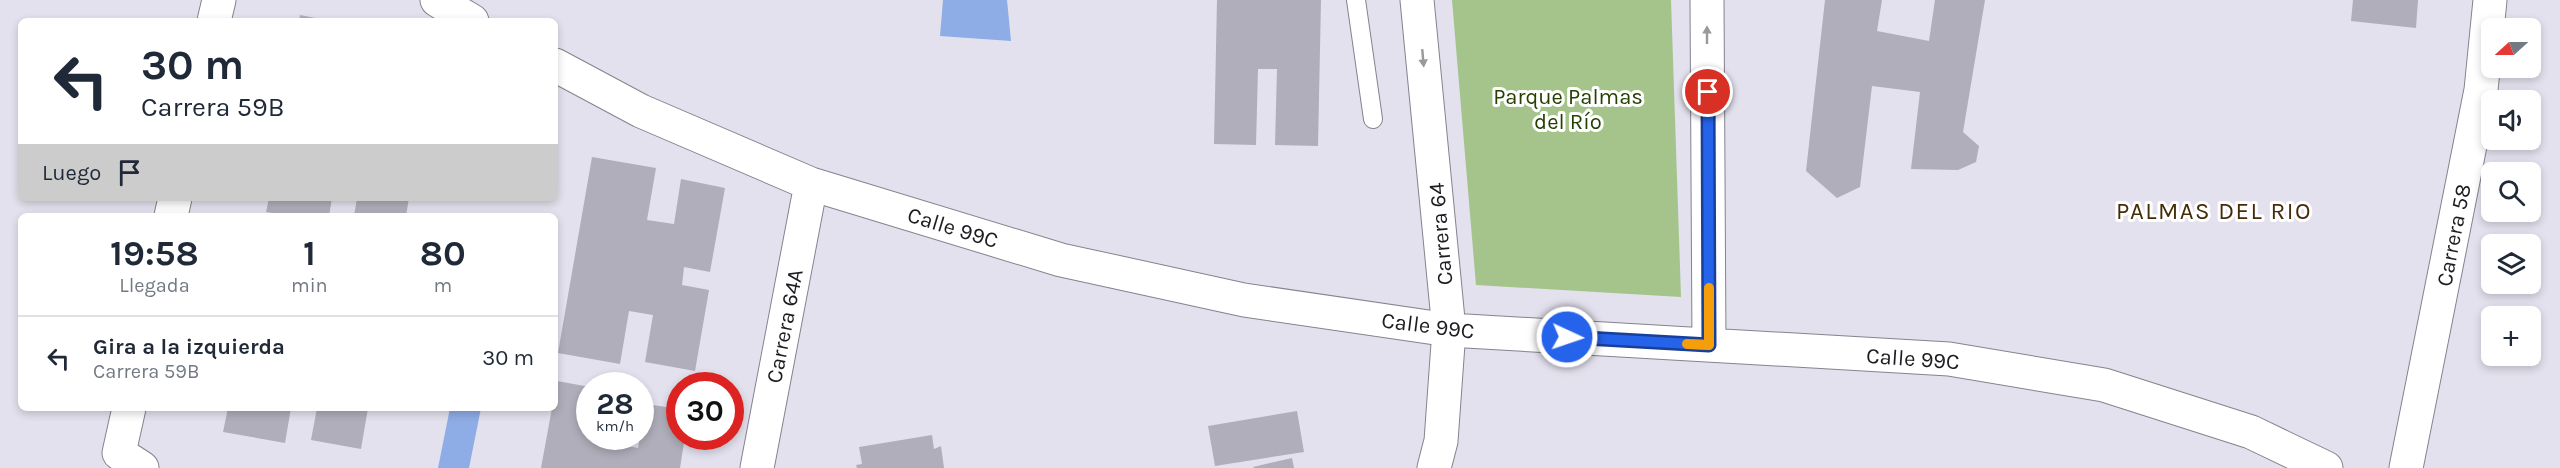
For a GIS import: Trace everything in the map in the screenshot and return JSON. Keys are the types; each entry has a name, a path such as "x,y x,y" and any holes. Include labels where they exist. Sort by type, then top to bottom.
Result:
{"street":[{"path":"215,18 219,0"},
{"path":"438,0 467,18"},
{"name":"Carrera 64","path":"1417,0 1449,330 1440,441 1434,468"},
{"path":"1707,0 1709,345"},
{"name":"Carrera 58","path":"2406,468 2481,90 2490,0"},
{"name":"Calle 99C","path":"558,67 642,111 811,184 1061,260 1244,300 1449,330 1949,359 2104,385 2251,432 2326,468"},
{"name":"Carrera 64A","path":"757,468 811,184"},
{"path":"129,411 130,460"}],"lane":[{"path":"1356,0 1373,119"}],"green space":[{"name":"Parque Palmas del Río","path":"1452,0 1671,0 1681,297 1476,285"}],"water":[{"path":"943,0 1007,0 1011,41 940,36"},
{"path":"449,411 480,411 469,468 438,468"}],"building":[{"path":"1217,0 1321,0 1318,146 1275,145 1277,69 1258,69 1256,145 1214,144"},
{"path":"1825,0 1882,0 1877,31 1929,41 1935,0 1985,0 1963,132 1979,146 1976,162 1958,170 1911,169 1920,92 1872,86 1860,187 1837,198 1806,171"},
{"path":"2353,0 2418,0 2416,28 2351,21"},
{"path":"300,15 316,18 300,18"},
{"path":"592,157 656,168 647,220 674,224 681,179 725,188 710,272 684,267 682,285 709,290 695,371 645,362 653,315 629,311 620,364 558,353"},
{"path":"268,201 332,201 330,213 266,212"},
{"path":"356,201 408,201 406,213 354,213"},
{"path":"558,381 576,384 576,450 654,450 654,405 666,407 666,450 683,450 680,468 541,468 551,411 558,411"},
{"path":"227,411 290,411 285,443 223,432"},
{"path":"316,411 367,411 361,449 311,440"},
{"path":"1297,411 1304,452 1215,466 1208,426"},
{"path":"932,435 934,449 941,446 944,468 857,468 856,465 862,464 859,447"},
{"path":"1292,458 1294,468 1253,467"}],"slow traffic":[{"path":"1687,344 1709,345 1709,288"}],"district":[{"name":"PALMAS DEL RIO","path":"2214,211"}],"route":[{"path":"1567,337 1709,345 1708,92"}]}
